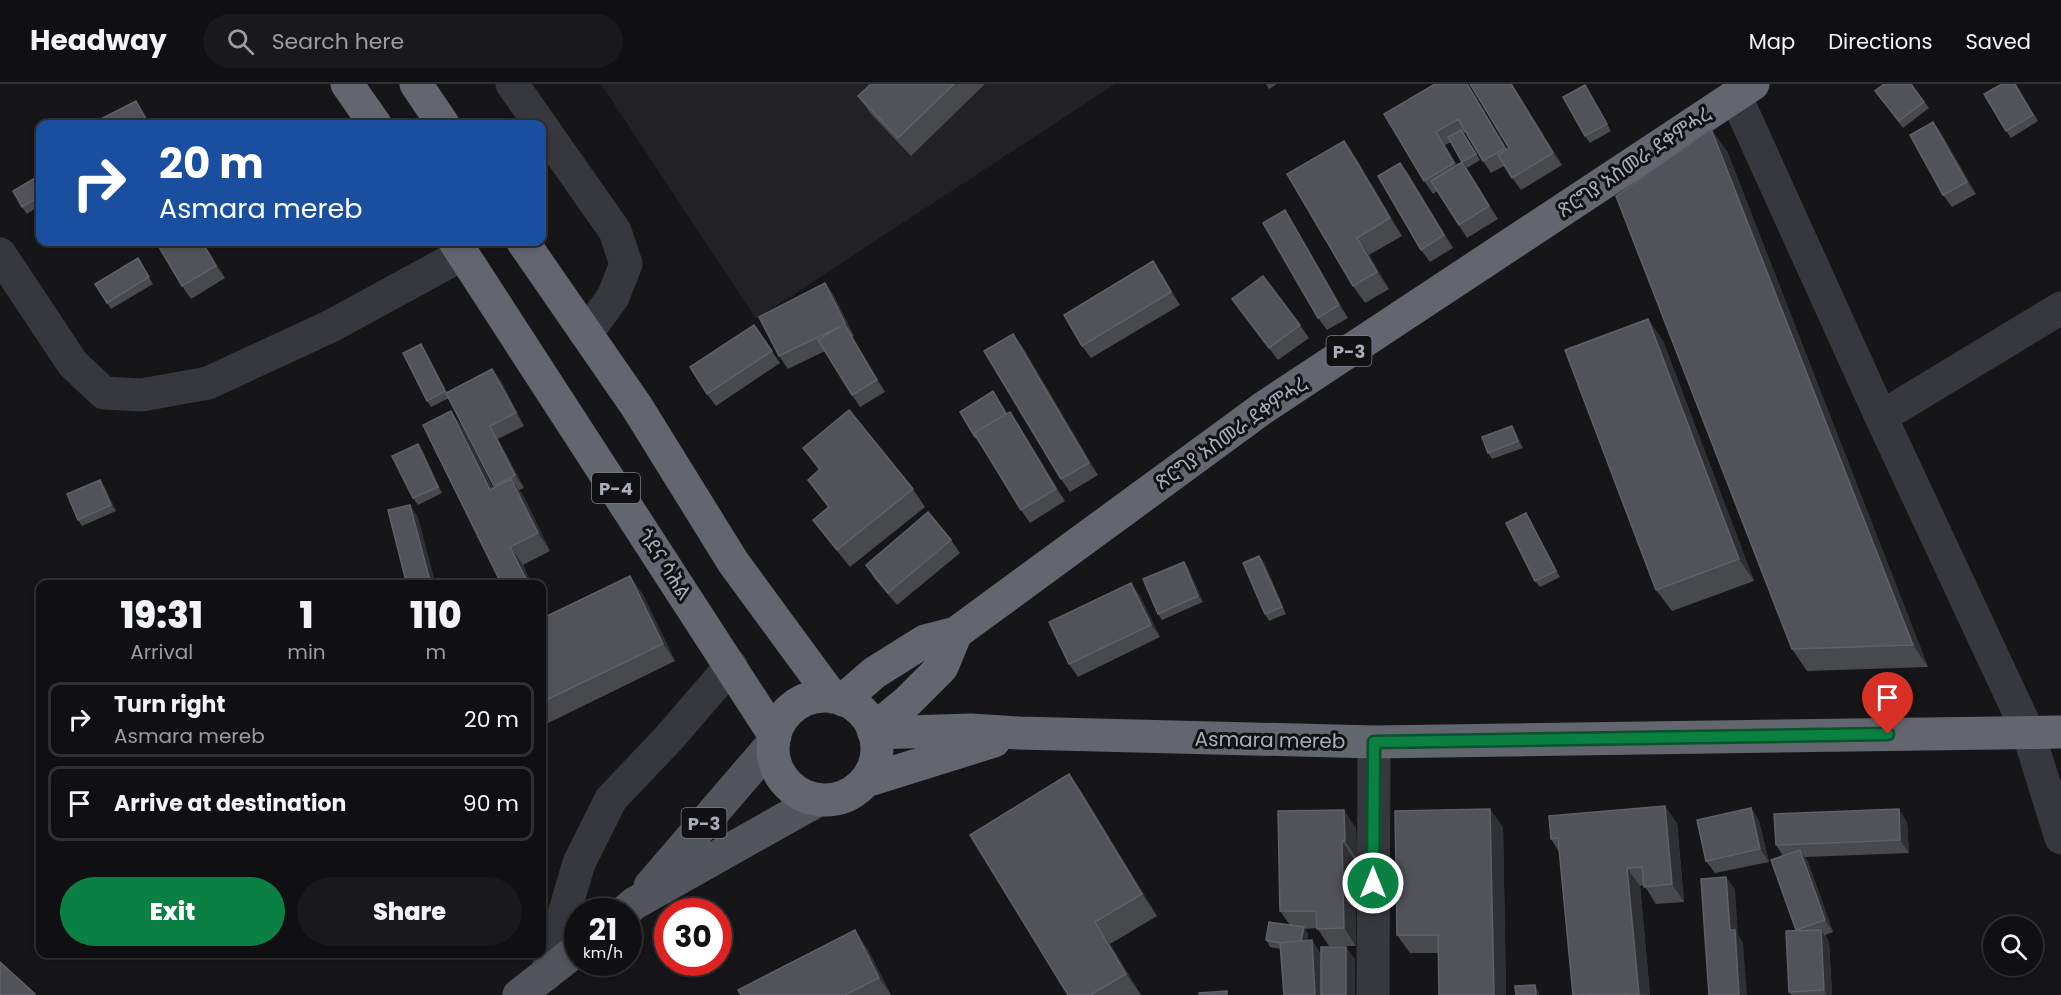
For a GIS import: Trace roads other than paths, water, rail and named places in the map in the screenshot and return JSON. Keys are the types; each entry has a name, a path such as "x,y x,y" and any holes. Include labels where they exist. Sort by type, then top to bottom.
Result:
{"highway":[{"path":"347,84 372,120"},
{"path":"416,84 441,120"},
{"name":"ጽርግያ አስመራ ደቀምሓረ","path":"956,633 1263,408 1744,90"},
{"path":"526,246 637,407 733,562 837,698 862,712 874,732 877,746 876,758 866,781"},
{"name":"ጎደና ሳሕል","path":"459,248 731,666 774,739"},
{"path":"874,732 942,667 956,633"},
{"name":"P-3","path":"837,698 925,641 956,633"},
{"path":"837,698 816,697 796,705 780,722 774,739 777,769 784,780 794,790 818,800 845,797 866,781 1019,733"},
{"name":"Asmara mereb","path":"874,732 971,730 1374,742 2061,732"}],"main road":[{"name":"P-3","path":"638,898 774,739"},
{"name":"P-3","path":"642,901 818,800"},
{"path":"519,995 564,960"}],"street":[{"path":"512,84 537,120"},
{"path":"1744,90 1881,417 2028,732 2061,838"},
{"path":"546,132 615,231 626,264 613,297 586,334"},
{"path":"0,254 74,364 104,393 142,395 208,382 331,326 459,248"},
{"path":"1881,417 2061,308"},
{"path":"546,975 579,863 611,799 669,738 731,666"},
{"path":"1372,995 1374,742"}]}
